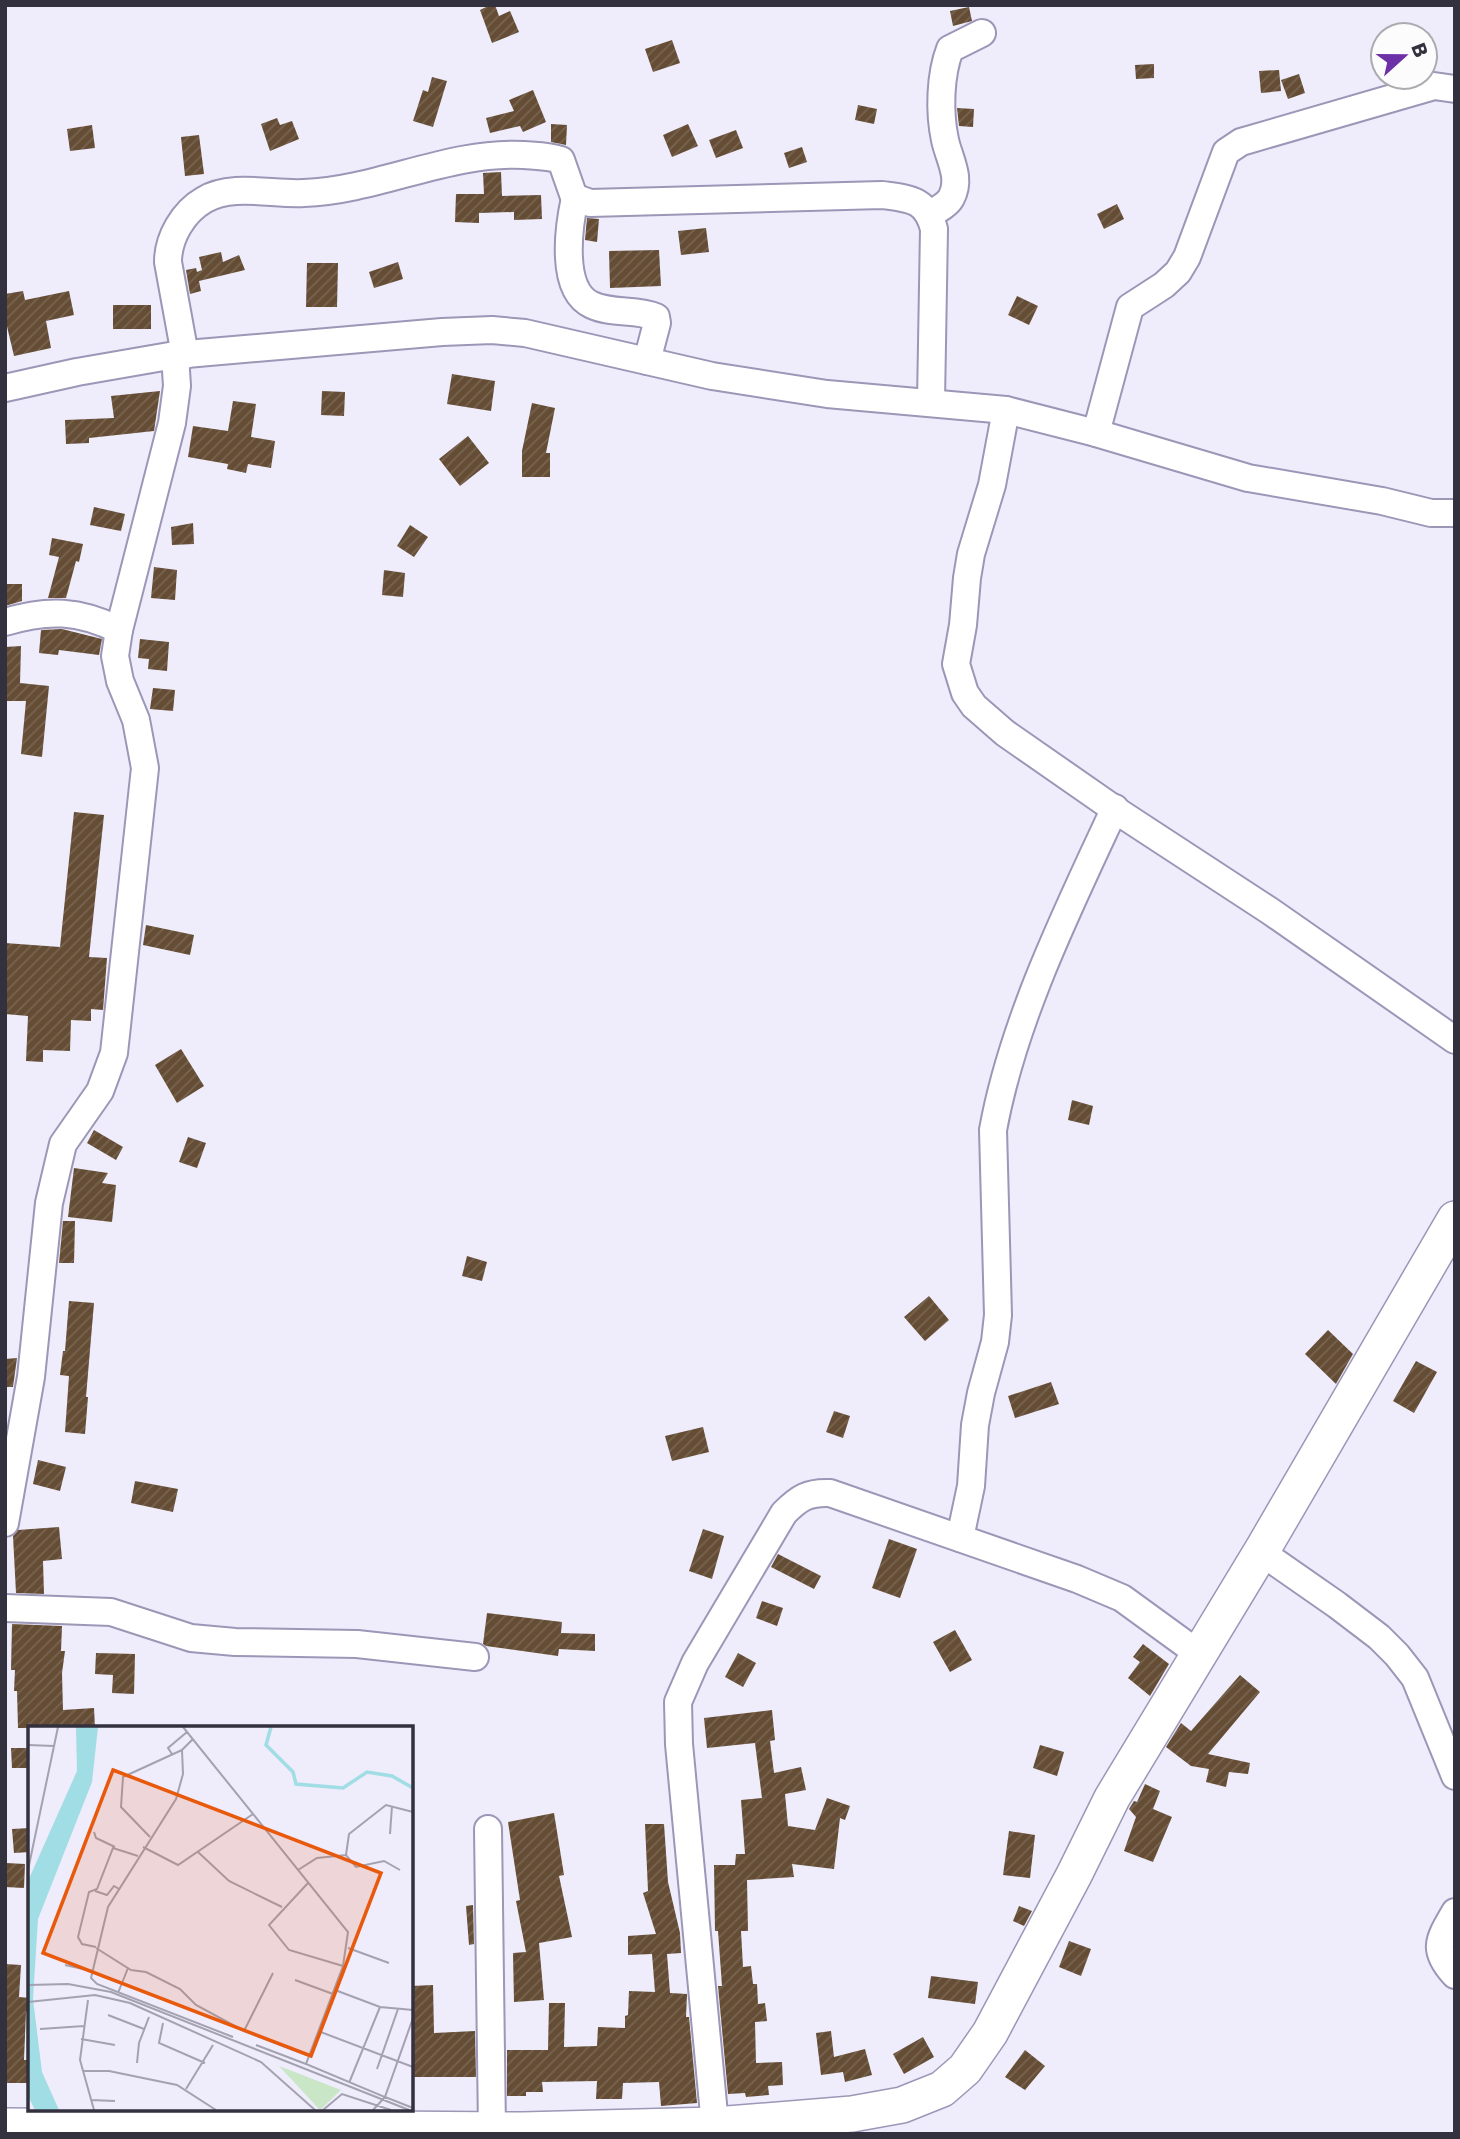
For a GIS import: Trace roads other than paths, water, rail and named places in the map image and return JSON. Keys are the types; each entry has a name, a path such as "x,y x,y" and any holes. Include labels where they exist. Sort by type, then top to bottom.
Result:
{"main road":[{"path":"5,2126 190,2131 513,2131 853,2124 934,2093 953,2080 976,2055 1008,2003 1112,1798 1261,1552 1455,1219"}],"street":[{"path":"930,214 944,206 952,197 956,178 944,128 945,62 950,49 982,33"},
{"path":"1096,433 1130,307 1164,285 1178,272 1187,257 1226,152 1241,142 1434,86 1455,89"},
{"path":"5,1522 32,1377 49,1203 64,1144 100,1091 114,1054 145,768 136,720 120,681 115,656 119,630 172,424 180,355 168,250 185,217 206,198 222,193 304,193 335,190 449,161 509,154 550,156 561,160 575,198 568,241 570,269 575,286 581,297 592,305 656,317 657,323 647,361"},
{"path":"575,198 590,203 883,195 920,204 930,214 934,229 931,401"},
{"path":"5,388 77,372 180,355 375,336 492,330 525,333 712,376 827,394 931,401 1006,410 1096,433 1248,478 1382,501 1431,513 1455,513"},
{"path":"1006,410 992,485 971,554 956,664 958,677 974,706 1005,733 1327,949 1455,1040"},
{"path":"5,622 30,615 67,613 89,617 119,630"},
{"path":"960,1538 971,1486 975,1425 995,1342 998,1315 993,1130 998,1101 1006,1072 1062,924 1115,808"},
{"path":"715,2125 679,1744 678,1702 695,1663 784,1513 800,1498 814,1492 830,1493 1077,1579 1122,1598 1199,1654"},
{"path":"1261,1552 1337,1605 1397,1654 1415,1678 1455,1776"},
{"path":"5,1608 111,1612 191,1638 235,1642 357,1644 475,1657"},
{"path":"488,1829 513,2131"},
{"path":"1455,1912 1439,1941 1439,1952 1455,1975"}]}
